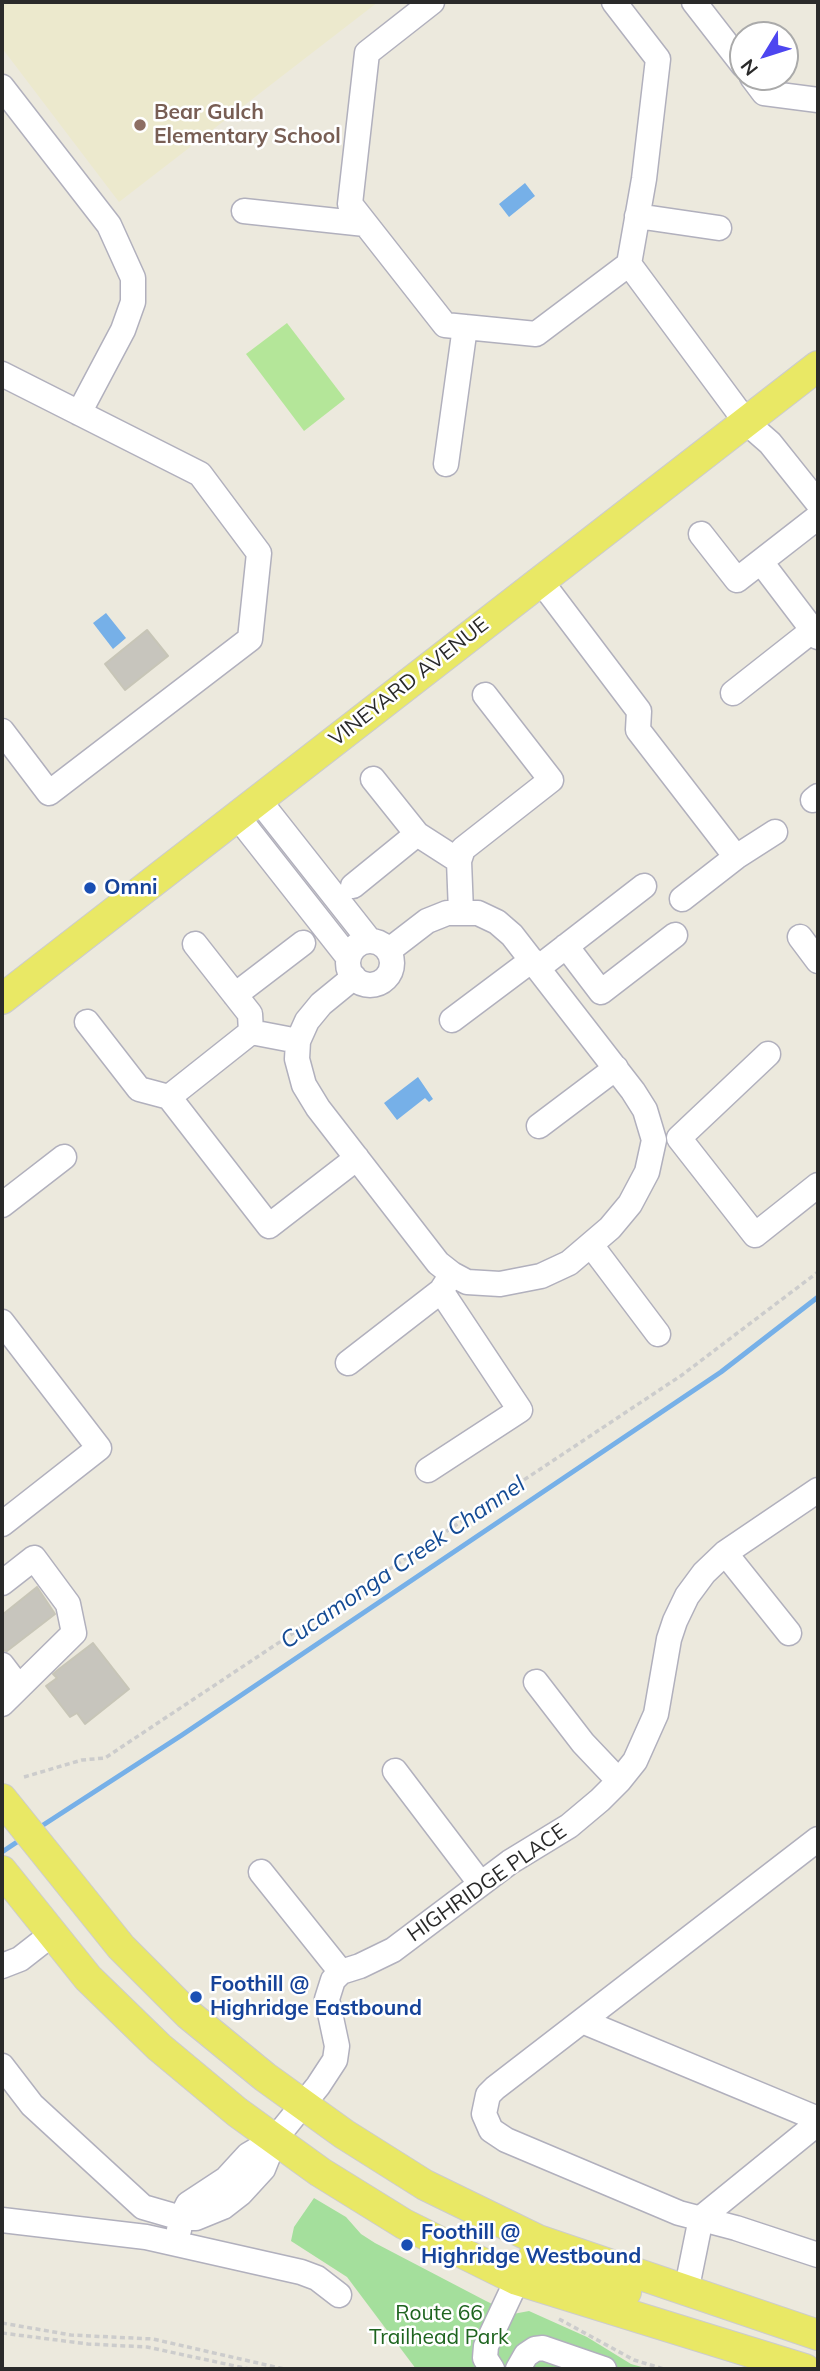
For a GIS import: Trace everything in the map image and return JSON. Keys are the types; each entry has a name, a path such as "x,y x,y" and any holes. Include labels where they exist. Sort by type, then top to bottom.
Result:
{"main road":[{"name":"VINEYARD AVENUE","path":"2,999 818,366"},
{"path":"6,1805 121,1947 179,2005 302,2106 425,2185 538,2240 818,2335"},
{"path":"2,1872 88,1978 159,2047 237,2112 320,2172 404,2224 517,2280 805,2369"},
{"path":"517,2280 531,2259 670,2305 677,2302 685,2292"}],"street":[{"path":"432,2 367,53 350,204 445,326 537,334 629,264 658,60 614,2"},
{"path":"694,2 729,47"},
{"path":"2,87 110,225 133,278 133,302 122,330 79,413"},
{"path":"762,91 818,96"},
{"path":"244,211 365,223"},
{"path":"637,216 719,228"},
{"path":"629,264 746,422 770,443 818,503"},
{"path":"446,464 466,327"},
{"path":"2,374 200,474 259,553 250,639 49,793 2,731"},
{"path":"701,534 737,580 818,517"},
{"path":"733,693 816,633 761,562"},
{"path":"540,580 639,711 638,730 736,857"},
{"path":"461,912 458,861 463,849 551,780 485,695"},
{"path":"373,779 417,834 458,861"},
{"path":"248,807 391,957 390,970 383,980 365,984 351,967 248,807"},
{"path":"682,899 736,857 775,832"},
{"path":"353,887 417,834"},
{"path":"452,1020 566,946 644,886"},
{"path":"348,1363 447,1282 500,1284 541,1276 569,1263 610,1228 630,1204 647,1172 654,1140 645,1110 616,1068 512,935 497,922 478,913 447,913 379,946 354,947 351,967 307,1021 298,1041 297,1059 304,1085 318,1108 438,1263 447,1282 520,1410 428,1470"},
{"path":"566,946 601,992 675,935"},
{"path":"800,937 818,961"},
{"path":"235,995 303,943"},
{"path":"195,944 250,1014 251,1032"},
{"path":"87,1022 139,1089 169,1097 269,1226 357,1158"},
{"path":"169,1097 251,1032 298,1041"},
{"path":"654,1140 679,1138 768,1054"},
{"path":"539,1126 616,1068"},
{"path":"679,1138 755,1235 818,1185"},
{"path":"2,1205 64,1157"},
{"path":"591,1245 658,1334"},
{"path":"2,1322 99,1448 2,1524"},
{"name":"HIGHRIDGE PLACE","path":"341,1972 393,1950 510,1862 569,1826 619,1782 635,1761 656,1714 664,1660 675,1621 687,1595 704,1573 725,1553 818,1490"},
{"path":"725,1553 789,1633"},
{"path":"2,1583 34,1558 68,1604 74,1633 10,1695 2,1665"},
{"path":"536,1682 583,1743 619,1782"},
{"path":"395,1771 480,1884"},
{"path":"818,1839 488,2095 484,2114 491,2130 506,2140 679,2213 818,2255"},
{"path":"2,2066 32,2105 137,2201 181,2218 204,2216 217,2198 241,2193 263,2169 275,2139 335,2060 337,2046 327,1999 333,1980 341,1972 261,1872"},
{"path":"2,1966 20,1959 52,1934"},
{"path":"582,2021 818,2121 701,2218 685,2292"},
{"path":"106,2231 137,2201"},
{"path":"177,2244 181,2218"},
{"path":"2,2220 146,2237 301,2272 317,2278 339,2295"},
{"path":"492,2369 485,2358 486,2346 517,2280"},
{"path":"518,2369 526,2355 543,2348 604,2369"}],"path":[{"path":"24,1777 82,1760 105,1758 682,1375 818,1272"},
{"path":"550,2315 634,2360 664,2369"},
{"path":"2,2323 71,2335 153,2339 284,2369"},
{"path":"2,2333 89,2344 147,2347 249,2369"}],"shaded area":[{"name":"Bear Gulch Elementary School","path":"2,2 378,2 119,202 2,48"}],"green space":[{"path":"287,323 345,399 304,431 246,354"},
{"name":"Route 66 Trailhead Park","path":"314,2198 346,2217 361,2234 375,2243 486,2301 513,2314 529,2311 587,2337 631,2364 649,2369 416,2369 347,2277 291,2241 294,2227"}],"water":[{"path":"525,183 535,196 509,217 499,204"},
{"path":"106,613 126,638 113,649 93,623"},
{"path":"418,1077 433,1099 429,1102 425,1098 397,1120 384,1103"}],"building":[{"path":"147,630 168,656 125,690 105,664"},
{"path":"37,1587 55,1614 7,1651 2,1650 2,1615"},
{"path":"93,1643 129,1689 85,1724 77,1713 70,1717 46,1686 57,1678 53,1674"}],"waterway":[{"name":"Cucamonga Creek Channel","path":"37,1829 182,1735 721,1372 818,1297"},
{"name":"Cucamonga Creek Channel","path":"2,1852 23,1838"}],"place":[{"name":"Bear Gulch Elementary School","path":"140,125"},
{"name":"Omni","path":"90,888"},
{"name":"Foothill @ Highridge Eastbound","path":"196,1997"},
{"name":"Foothill @ Highridge Westbound","path":"407,2245"}]}
